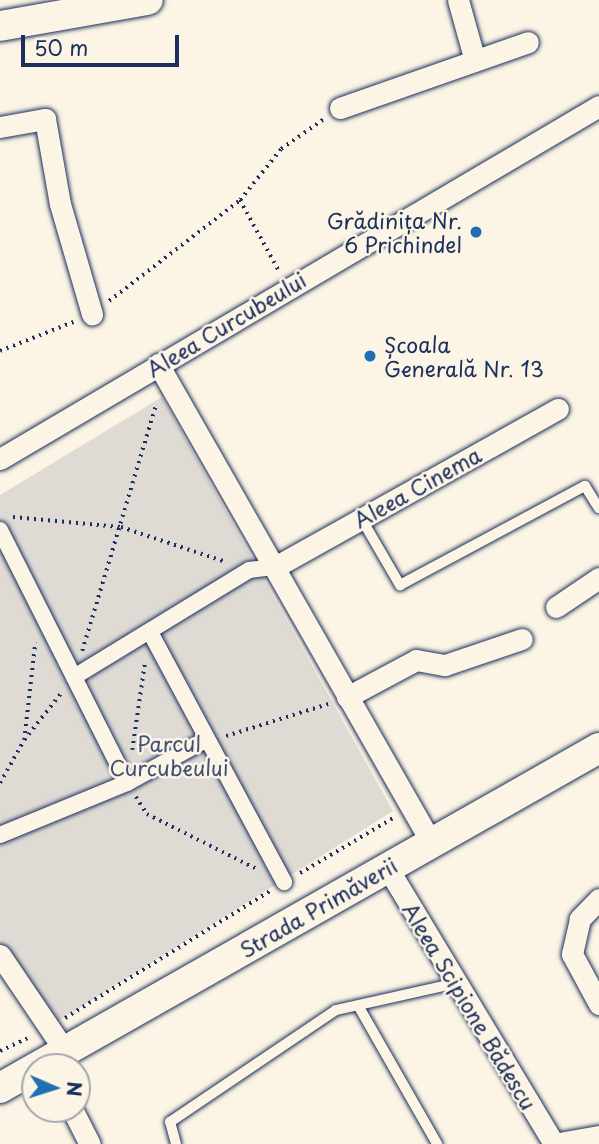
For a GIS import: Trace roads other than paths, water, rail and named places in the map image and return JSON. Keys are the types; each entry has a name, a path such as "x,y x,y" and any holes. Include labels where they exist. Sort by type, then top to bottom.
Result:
{"main road":[{"path":"0,26 49,9 148,0"},
{"name":"Strada Primăverii","path":"54,1053 599,748"},
{"name":"Strada Primăverii","path":"0,1088 21,1074"}],"street":[{"path":"458,0 475,61"},
{"path":"340,108 528,41"},
{"name":"Aleea Curcubeului","path":"0,459 599,106"},
{"path":"0,127 45,119 60,204 92,314"},
{"path":"158,364 431,842"},
{"name":"Aleea Cinema","path":"275,567 558,409"},
{"path":"0,530 38,613 74,677 127,783"},
{"path":"74,677 249,570 275,567"},
{"path":"556,607 599,578"},
{"path":"150,632 284,882"},
{"path":"347,697 416,660 445,665 522,639"},
{"path":"0,835 127,783 206,739"},
{"name":"Aleea Scipione Bădescu","path":"387,867 554,1144"},
{"path":"599,899 580,919 572,954 599,1004"},
{"path":"0,955 45,1053"},
{"path":"79,1123 90,1144"},
{"path":"554,1144 599,1136"}],"lane":[{"path":"361,518 401,585 585,486 599,508"},
{"path":"176,1144 170,1122 336,1010 457,983"},
{"path":"359,1007 437,1144"}],"place":[{"name":"Grădinița Nr. 6 Prichindel","path":"476,232"},
{"name":"Școala Generală Nr. 13","path":"370,356"}],"park label":[{"name":"Parcul Curcubeului","path":"169,755"}]}
